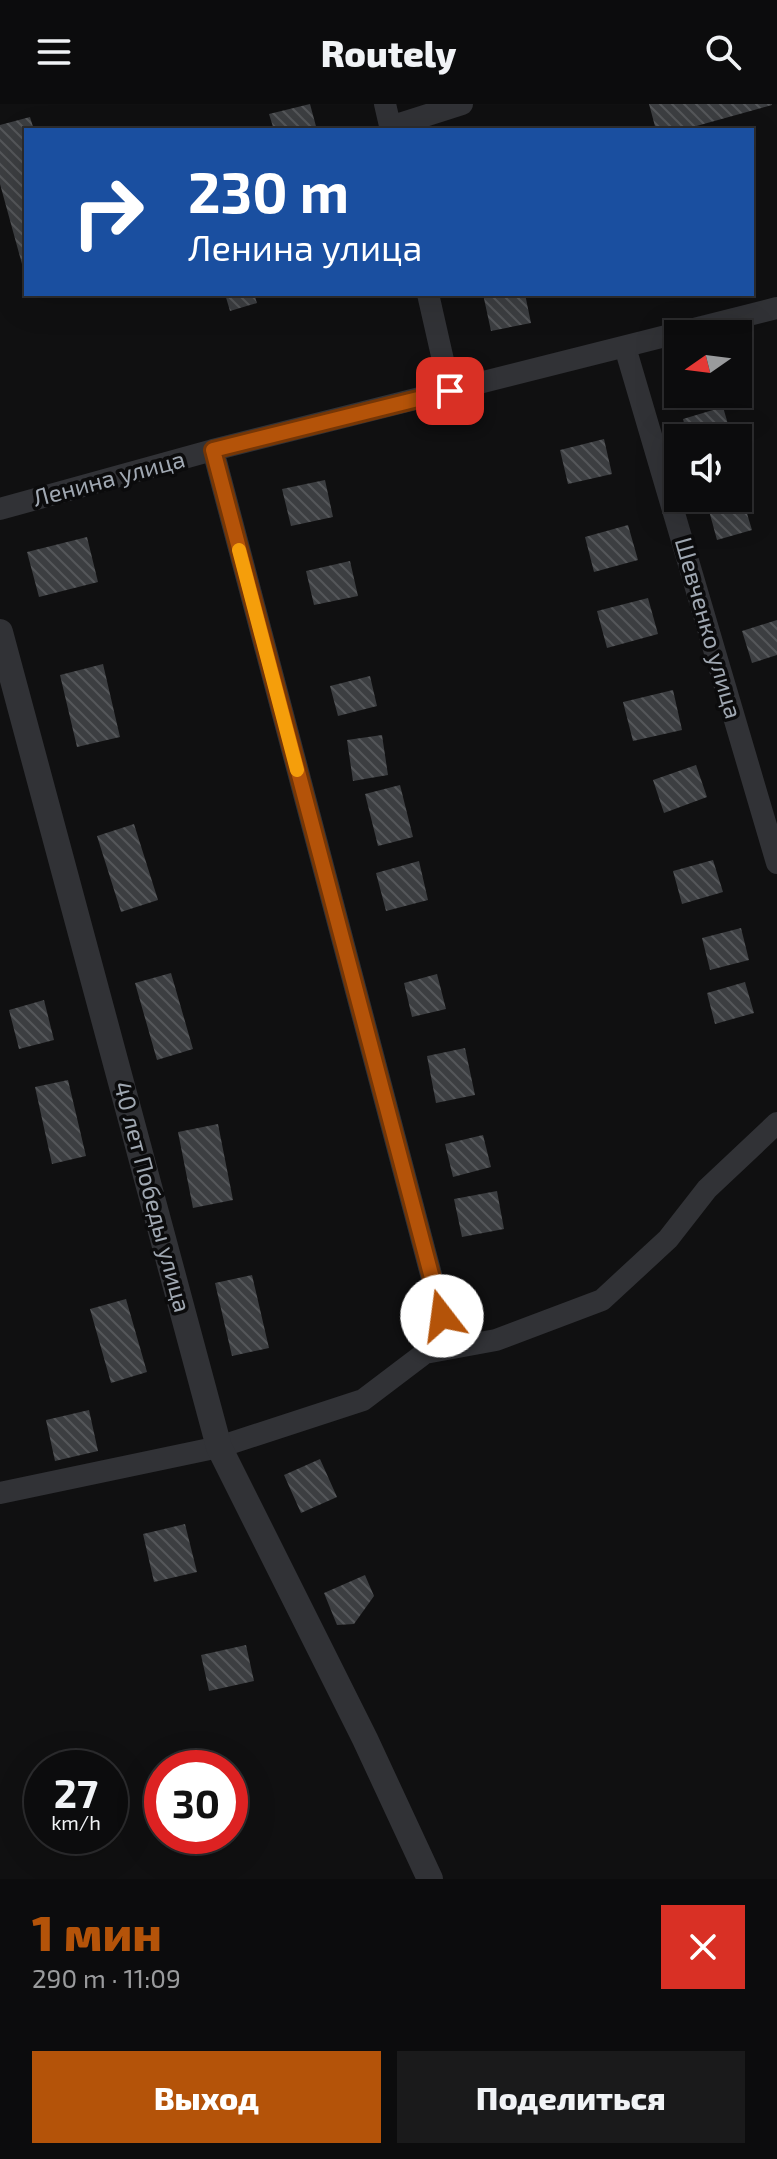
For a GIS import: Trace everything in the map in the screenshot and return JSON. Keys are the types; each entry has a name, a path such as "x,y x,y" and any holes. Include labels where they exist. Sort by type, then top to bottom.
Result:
{"street":[{"path":"385,104 391,128 462,104"},
{"path":"428,296 450,391"},
{"name":"Ленина улица","path":"0,509 213,450 777,308"},
{"name":"Шевченко улица","path":"625,347 777,863"},
{"path":"213,450 442,1316 425,1353"},
{"name":"40 лет Победы улица","path":"0,632 219,1447 365,1739 430,1879"},
{"path":"0,1493 219,1447 363,1400 425,1353 496,1340 602,1300 668,1239 707,1189 777,1123"}],"building":[{"path":"310,104 316,128 273,128 269,114"},
{"path":"649,104 772,104 689,128 655,128"},
{"path":"30,117 33,128 24,128 24,271 0,184 0,125"},
{"path":"226,296 255,296 257,303 230,311"},
{"path":"483,296 525,296 531,323 491,331"},
{"path":"723,408 728,424 684,424 683,419"},
{"path":"604,439 612,474 568,484 560,450"},
{"path":"325,480 333,517 291,526 282,489"},
{"path":"709,512 747,512 752,530 717,540"},
{"path":"628,525 638,560 594,572 585,537"},
{"path":"87,537 98,582 39,597 27,552"},
{"path":"350,561 358,596 314,605 306,571"},
{"path":"648,598 658,634 607,648 597,611"},
{"path":"777,620 777,655 752,663 742,631"},
{"path":"103,664 120,737 77,747 60,675"},
{"path":"370,676 377,706 338,716 330,686"},
{"path":"673,690 682,730 633,741 623,702"},
{"path":"382,735 388,775 353,781 347,740"},
{"path":"696,765 707,797 664,813 653,780"},
{"path":"400,785 413,837 378,846 365,794"},
{"path":"134,824 158,900 121,912 97,836"},
{"path":"713,860 723,892 682,904 673,871"},
{"path":"419,861 428,900 386,911 376,873"},
{"path":"741,928 749,960 710,970 702,938"},
{"path":"171,973 193,1049 157,1060 135,983"},
{"path":"437,974 446,1009 412,1017 404,983"},
{"path":"745,982 754,1013 715,1024 707,993"},
{"path":"44,1000 54,1040 19,1049 9,1010"},
{"path":"465,1048 475,1095 436,1103 427,1056"},
{"path":"68,1080 86,1156 52,1164 35,1087"},
{"path":"218,1124 233,1200 193,1208 178,1132"},
{"path":"483,1135 491,1167 453,1177 445,1144"},
{"path":"497,1191 504,1229 462,1237 454,1199"},
{"path":"252,1275 269,1348 232,1356 215,1283"},
{"path":"126,1299 147,1372 111,1383 90,1309"},
{"path":"89,1410 98,1451 55,1461 46,1420"},
{"path":"320,1459 337,1497 301,1513 284,1475"},
{"path":"185,1524 197,1572 154,1582 143,1534"},
{"path":"365,1575 374,1596 354,1624 337,1625 324,1593"},
{"path":"246,1645 254,1681 209,1691 201,1655"}],"slow traffic":[{"path":"239,550 297,770"}],"route":[{"path":"442,1316 213,450 450,391"}]}
